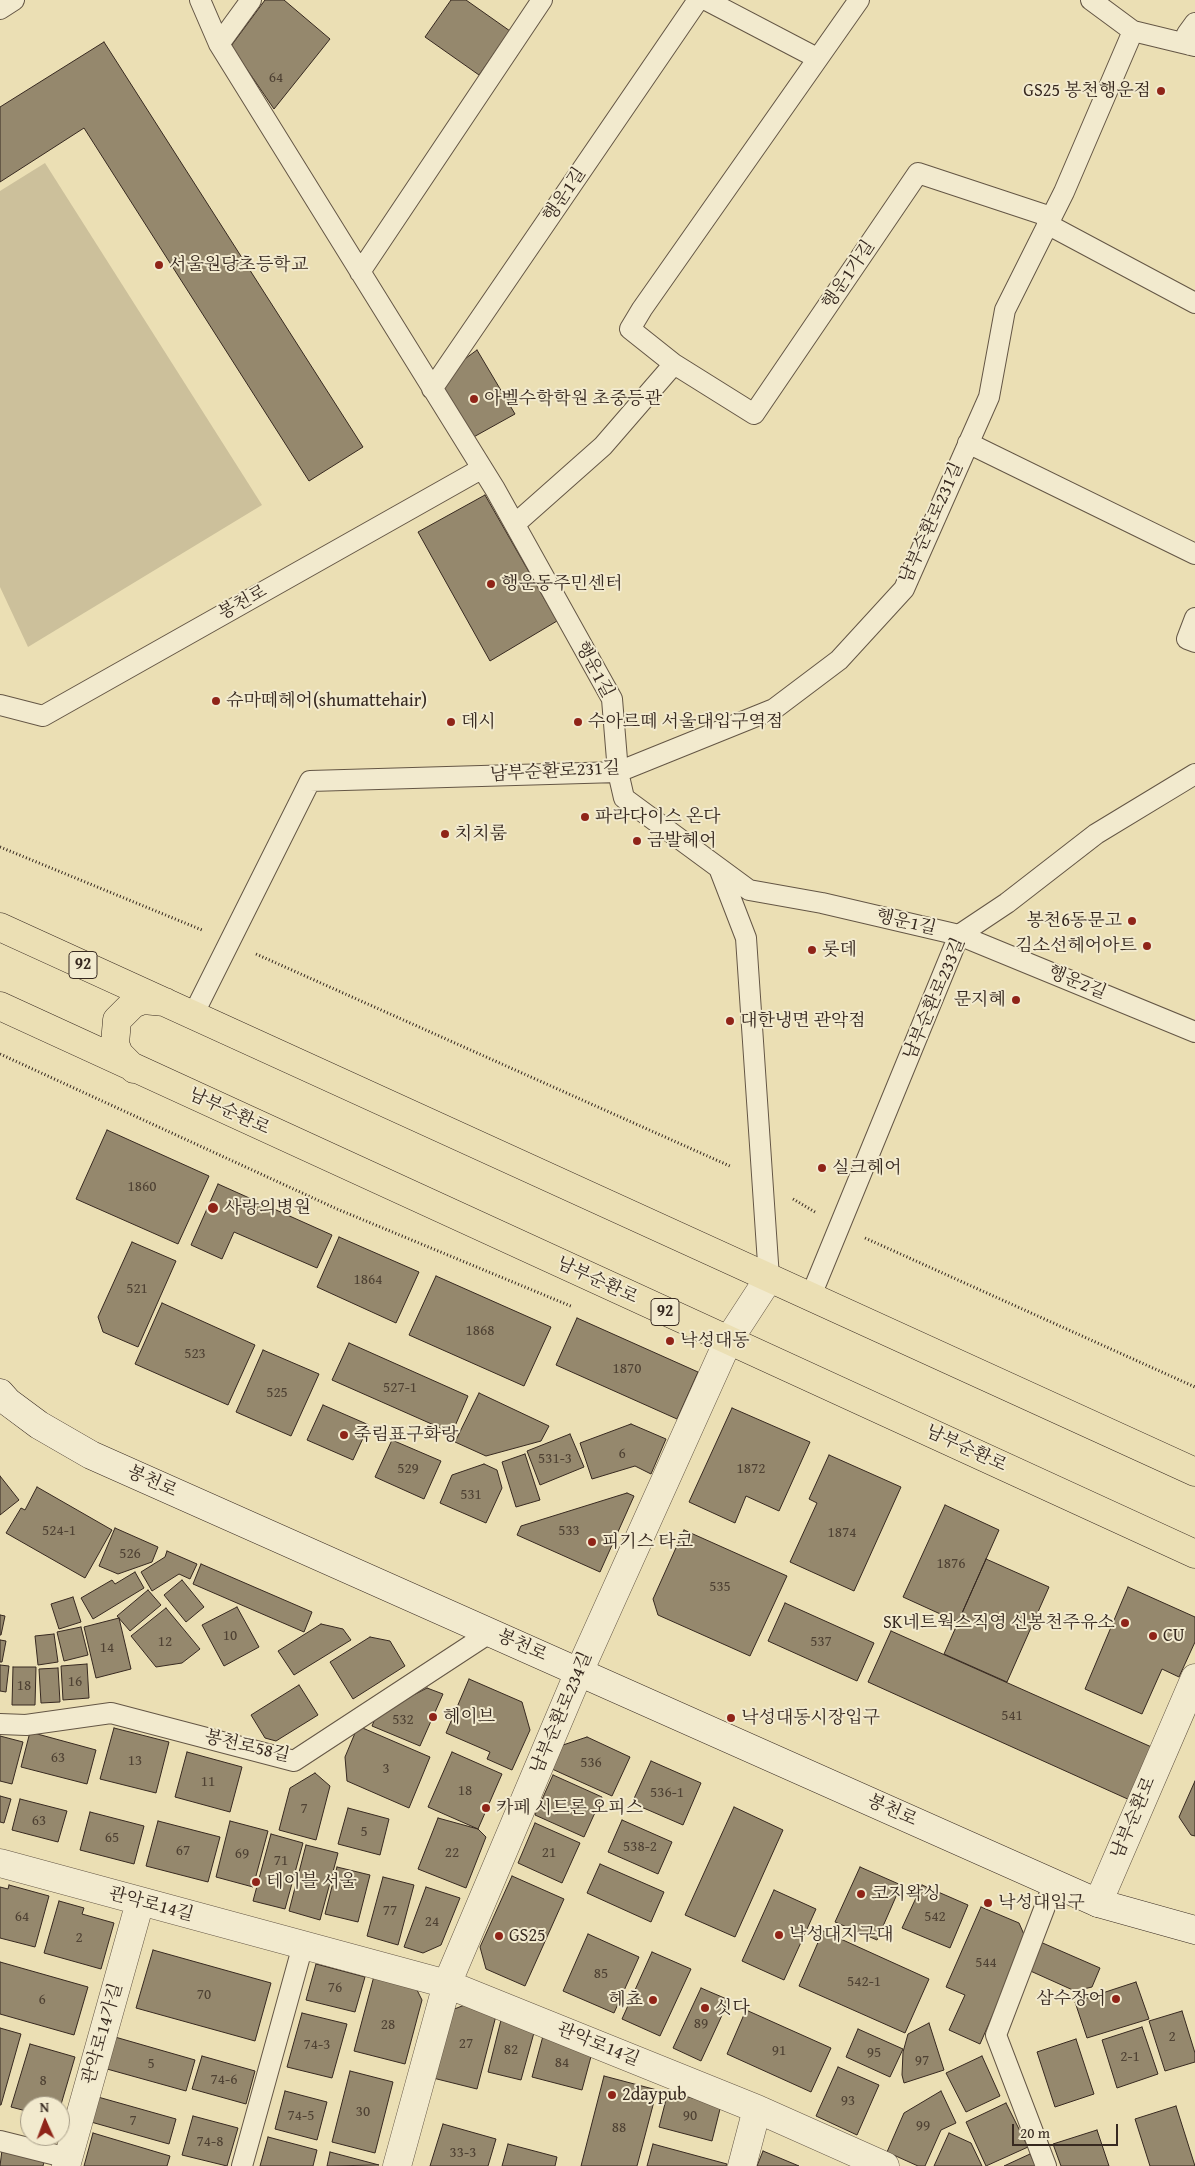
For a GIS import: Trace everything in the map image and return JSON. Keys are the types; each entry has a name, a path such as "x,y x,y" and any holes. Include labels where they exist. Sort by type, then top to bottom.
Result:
{"main road":[{"name":"92","path":"0,927 1195,1472"},
{"path":"136,1069 126,1063 118,1054 115,1038 117,1020 133,1004 144,1000 166,1002"},
{"name":"남부순환로","path":"0,1006 1195,1554"}],"street":[{"name":"남부순환로234길","path":"397,2166 447,1984 579,1672 728,1340 769,1278"},
{"name":"봉천로","path":"0,1393 8,1402 39,1425 91,1455 1098,1903 1195,1930"},
{"name":"남부순환로","path":"1098,1903 1195,1678"},
{"name":"관악로14길","path":"0,1863 447,1984 757,2109 885,2166"},
{"name":"관악로14가길","path":"67,2162 140,1902"},
{"path":"742,2166 757,2109"}],"lane":[{"path":"0,9 14,0"},
{"name":"행운1길","path":"200,0 219,44 481,469 612,699 618,772 624,798 749,890 822,903 959,935"},
{"path":"219,44 251,0"},
{"path":"360,272 542,0"},
{"name":"행운1길","path":"432,389 698,0"},
{"path":"706,0 817,58"},
{"name":"행운1가길","path":"858,0 642,309 630,329 674,364 754,414 918,173 1049,221"},
{"path":"1091,0 1133,31 1192,45"},
{"path":"1192,45 1187,34 1195,23"},
{"name":"남부순환로231길","path":"193,1015 310,781 618,772 774,709 839,660 904,589 989,397 1005,310 1049,221 1133,31"},
{"path":"1049,221 1195,303"},
{"path":"514,524 603,446 674,364"},
{"name":"남부순환로231길","path":"968,444 1195,554"},
{"name":"봉천로","path":"0,705 43,716 481,469"},
{"path":"1195,618 1187,639 1195,642"},
{"name":"남부순환로233길","path":"810,1298 959,935 1007,903 1096,834 1195,774"},
{"path":"719,868 746,938 769,1278"},
{"name":"행운2길","path":"959,935 1195,1032"},
{"name":"봉천로58길","path":"0,1724 26,1725 111,1713 294,1761 491,1632"},
{"path":"1046,2166 996,2035 1054,1883"},
{"path":"242,2166 303,1945"},
{"path":"0,2141 67,2162"}],"path":[{"path":"0,848 230,942 762,1180 839,1227 1195,1387"}],"shaded area":[{"path":"45,163 262,505 28,647 0,587 0,191"}],"building":[{"path":"265,0 284,0 330,39 274,109 231,46"},
{"path":"451,0 466,0 510,31 479,75 425,37"},
{"path":"104,42 363,447 309,481 84,128 0,182 0,107"},
{"name":"아벨수학학원 초중등관","path":"477,350 515,414 470,439 432,383"},
{"path":"485,495 557,621 490,661 418,532"},
{"path":"107,1130 209,1176 178,1244 76,1199"},
{"path":"218,1184 332,1235 317,1268 234,1232 222,1259 191,1245"},
{"path":"339,1237 419,1272 396,1323 317,1287"},
{"path":"132,1242 176,1261 138,1347 103,1332 98,1317"},
{"path":"436,1276 551,1327 524,1386 409,1335"},
{"path":"162,1303 255,1345 228,1405 135,1364"},
{"path":"577,1318 698,1372 677,1419 556,1365"},
{"path":"349,1343 468,1396 452,1433 332,1380"},
{"path":"263,1350 319,1374 291,1436 236,1412"},
{"path":"479,1393 549,1426 541,1441 486,1456 455,1442"},
{"path":"323,1405 369,1425 353,1460 307,1440"},
{"path":"732,1408 810,1442 779,1511 746,1496 735,1523 689,1502"},
{"path":"631,1424 666,1439 651,1474 635,1466 592,1479 580,1443"},
{"path":"570,1434 584,1467 540,1485 527,1451"},
{"path":"392,1440 441,1461 424,1499 375,1477"},
{"path":"525,1454 540,1500 516,1507 502,1462"},
{"path":"829,1455 901,1487 854,1591 790,1562 817,1503 809,1499"},
{"path":"484,1464 497,1470 502,1488 486,1523 440,1503 452,1475"},
{"path":"0,1476 19,1500 0,1515"},
{"path":"37,1487 112,1530 85,1578 6,1533 21,1508 25,1510"},
{"path":"627,1493 634,1496 600,1572 517,1535 521,1526"},
{"path":"945,1505 999,1530 958,1622 903,1597"},
{"path":"115,1528 158,1547 152,1562 118,1574 99,1566"},
{"path":"684,1530 787,1576 750,1656 658,1615 653,1599"},
{"path":"167,1551 197,1564 190,1579 179,1574 152,1591 141,1572 165,1557"},
{"path":"986,1559 1049,1587 1007,1682 944,1654"},
{"path":"201,1564 312,1612 304,1632 193,1584"},
{"path":"135,1572 144,1588 93,1619 81,1598 112,1580 115,1584"},
{"path":"182,1580 204,1607 186,1622 164,1595"},
{"path":"1128,1587 1195,1617 1195,1642 1179,1677 1162,1669 1142,1714 1085,1689"},
{"path":"148,1590 161,1605 130,1631 117,1616"},
{"path":"73,1597 81,1622 59,1629 51,1604"},
{"path":"785,1603 874,1643 857,1681 768,1641"},
{"path":"237,1607 259,1647 224,1666 202,1625"},
{"path":"166,1608 200,1649 182,1663 156,1667 131,1636"},
{"path":"0,1615 5,1616 1,1635 0,1635"},
{"path":"119,1618 131,1669 96,1678 84,1627"},
{"path":"321,1624 343,1629 351,1640 294,1675 278,1651"},
{"path":"81,1627 88,1655 64,1661 57,1632"},
{"path":"891,1631 1156,1749 1132,1801 868,1682"},
{"path":"54,1634 58,1662 38,1665 35,1636"},
{"path":"370,1637 390,1641 405,1666 353,1699 330,1662"},
{"path":"0,1640 6,1641 2,1662 0,1662"},
{"path":"87,1664 89,1698 63,1700 61,1666"},
{"path":"0,1665 9,1666 6,1692 0,1691"},
{"path":"13,1667 36,1667 35,1705 12,1705"},
{"path":"58,1668 60,1702 41,1703 39,1669"},
{"path":"469,1679 522,1702 530,1730 512,1770 487,1759 490,1752 446,1733"},
{"path":"299,1685 318,1715 276,1741 265,1738 251,1715"},
{"path":"427,1688 443,1694 420,1746 372,1726 377,1714"},
{"path":"358,1726 430,1757 409,1808 347,1781 345,1757"},
{"path":"114,1728 169,1742 156,1793 100,1779"},
{"path":"30,1732 96,1750 87,1784 21,1767"},
{"path":"0,1736 23,1742 12,1784 0,1781"},
{"path":"587,1737 630,1757 612,1796 552,1769 563,1745"},
{"path":"187,1752 242,1767 230,1812 175,1797"},
{"path":"452,1752 502,1774 478,1829 428,1807"},
{"path":"651,1761 701,1783 683,1825 632,1803"},
{"path":"315,1773 330,1786 316,1840 279,1830 290,1788"},
{"path":"553,1775 602,1797 584,1837 535,1815"},
{"path":"1195,1781 1195,1836 1191,1835 1179,1817"},
{"path":"0,1796 11,1799 4,1823 0,1822"},
{"path":"20,1799 67,1811 58,1842 12,1830"},
{"path":"734,1807 783,1830 735,1937 685,1915"},
{"path":"348,1808 389,1819 380,1855 338,1844"},
{"path":"90,1812 144,1826 134,1864 80,1850"},
{"path":"438,1818 478,1829 486,1837 466,1888 418,1869"},
{"path":"622,1820 672,1842 658,1874 608,1852"},
{"path":"158,1821 220,1837 208,1882 146,1866"},
{"path":"230,1821 268,1831 253,1887 216,1877"},
{"path":"535,1823 580,1843 562,1883 518,1863"},
{"path":"271,1834 303,1843 285,1909 253,1901"},
{"path":"306,1845 338,1853 320,1920 289,1911"},
{"path":"600,1864 664,1892 651,1922 587,1893"},
{"path":"337,1867 370,1875 358,1922 325,1914"},
{"path":"860,1867 901,1885 877,1940 835,1922"},
{"path":"512,1876 564,1899 525,1986 486,1969 480,1947"},
{"path":"383,1877 414,1885 398,1945 367,1936"},
{"path":"9,1885 49,1896 35,1947 0,1938 0,1887 8,1889"},
{"path":"922,1885 968,1905 950,1948 902,1928"},
{"path":"426,1887 460,1898 441,1945 423,1953 404,1947"},
{"name":"낙성대지구대","path":"774,1890 816,1909 784,1980 742,1961"},
{"path":"59,1901 84,1908 82,1914 114,1923 101,1969 44,1953"},
{"path":"981,1907 1019,1923 1026,1939 980,2044 949,2030 965,1995 946,1987"},
{"path":"823,1931 929,1979 905,2033 799,1986"},
{"path":"588,1934 639,1957 614,2013 563,1991"},
{"path":"1038,1941 1100,1968 1092,1987 1075,1991 1026,1969"},
{"path":"153,1950 271,1983 255,2041 136,2008"},
{"path":"652,1952 691,1969 660,2036 622,2019"},
{"path":"0,1962 88,1987 74,2035 0,2014"},
{"path":"316,1964 365,1977 355,2012 306,2000"},
{"path":"374,1976 415,1986 422,2000 405,2064 354,2051"},
{"path":"1136,1982 1149,2019 1087,2038 1075,2002"},
{"path":"701,1988 729,2000 701,2061 673,2048"},
{"path":"472,2002 498,2008 477,2089 433,2078 452,2010"},
{"path":"746,2010 831,2048 811,2092 727,2054"},
{"path":"1182,2011 1195,2053 1195,2062 1165,2071 1149,2021"},
{"path":"302,2013 347,2024 332,2078 287,2067"},
{"path":"501,2020 535,2029 521,2080 488,2072"},
{"path":"929,2023 944,2070 904,2083 902,2075 903,2052 908,2034"},
{"path":"1142,2027 1158,2074 1117,2088 1102,2040"},
{"path":"0,2028 21,2034 1,2105 0,2105"},
{"path":"858,2029 903,2049 890,2077 846,2057"},
{"path":"543,2036 593,2049 582,2090 532,2077"},
{"path":"115,2037 195,2060 186,2091 107,2069"},
{"path":"1076,2039 1094,2094 1055,2107 1037,2052"},
{"path":"30,2044 75,2057 64,2096 20,2096 20,2109 11,2107"},
{"path":"202,2056 255,2071 246,2104 192,2089"},
{"path":"982,2056 1000,2096 966,2112 946,2073"},
{"path":"838,2067 879,2085 857,2135 816,2116"},
{"path":"350,2071 393,2082 375,2153 332,2142"},
{"path":"604,2076 657,2090 637,2166 581,2166"},
{"path":"285,2091 327,2102 317,2140 275,2129"},
{"path":"941,2091 956,2123 941,2130 925,2166 918,2166 887,2152 904,2113"},
{"path":"668,2092 721,2105 712,2141 659,2127"},
{"path":"98,2097 176,2119 169,2144 91,2122"},
{"path":"1006,2103 1028,2147 986,2166 966,2122"},
{"path":"1176,2106 1195,2166 1150,2166 1135,2119"},
{"path":"193,2116 238,2128 227,2166 182,2155"},
{"path":"443,2124 496,2139 488,2166 430,2166"},
{"path":"1097,2130 1109,2166 1061,2166 1053,2144"},
{"path":"93,2133 170,2156 167,2166 84,2166"},
{"path":"949,2133 971,2143 982,2166 934,2166"},
{"path":"268,2137 317,2150 313,2166 260,2166"},
{"path":"508,2144 557,2157 555,2166 502,2166"},
{"path":"653,2144 727,2164 726,2166 647,2166"},
{"path":"2,2150 44,2162 43,2166 0,2166"},
{"path":"763,2151 799,2166 757,2166"},
{"path":"330,2152 379,2165 327,2166"},
{"path":"1030,2154 1036,2166 1004,2166"}],"place":[{"name":"GS25 봉천행운점","path":"1161,91"},
{"name":"서울원당초등학교","path":"159,265"},
{"name":"아벨수학학원 초중등관","path":"474,399"},
{"name":"행운동주민센터","path":"491,584"},
{"name":"슈마떼헤어(shumattehair)","path":"216,701"},
{"name":"데시","path":"451,722"},
{"name":"수아르떼 서울대입구역점","path":"578,722"},
{"name":"파라다이스 온다","path":"585,817"},
{"name":"치치룸","path":"445,834"},
{"name":"금발헤어","path":"637,841"},
{"name":"봉천6동문고","path":"1132,921"},
{"name":"김소선헤어아트","path":"1147,946"},
{"name":"롯데","path":"812,950"},
{"name":"문지혜","path":"1016,1000"},
{"name":"대한냉면 관악점","path":"730,1021"},
{"name":"실크헤어","path":"822,1168"},
{"name":"사랑의병원","path":"213,1208"},
{"name":"낙성대동","path":"670,1341"},
{"name":"죽림표구화랑","path":"344,1435"},
{"name":"피기스 타코","path":"592,1542"},
{"name":"SK네트웍스직영 신봉천주유소","path":"1125,1623"},
{"name":"CU","path":"1153,1636"},
{"name":"헤이브","path":"433,1717"},
{"name":"낙성대동시장입구","path":"731,1718"},
{"name":"카페 시트론 오피스","path":"486,1808"},
{"name":"테이블 서울","path":"256,1882"},
{"name":"코지왁싱","path":"861,1894"},
{"name":"낙성대입구","path":"988,1903"},
{"name":"낙성대지구대","path":"779,1935"},
{"name":"GS25","path":"499,1936"},
{"name":"삼수장어","path":"1116,1999"},
{"name":"헤쵸","path":"653,2000"},
{"name":"싯다","path":"705,2008"},
{"name":"2daypub","path":"612,2095"}]}
